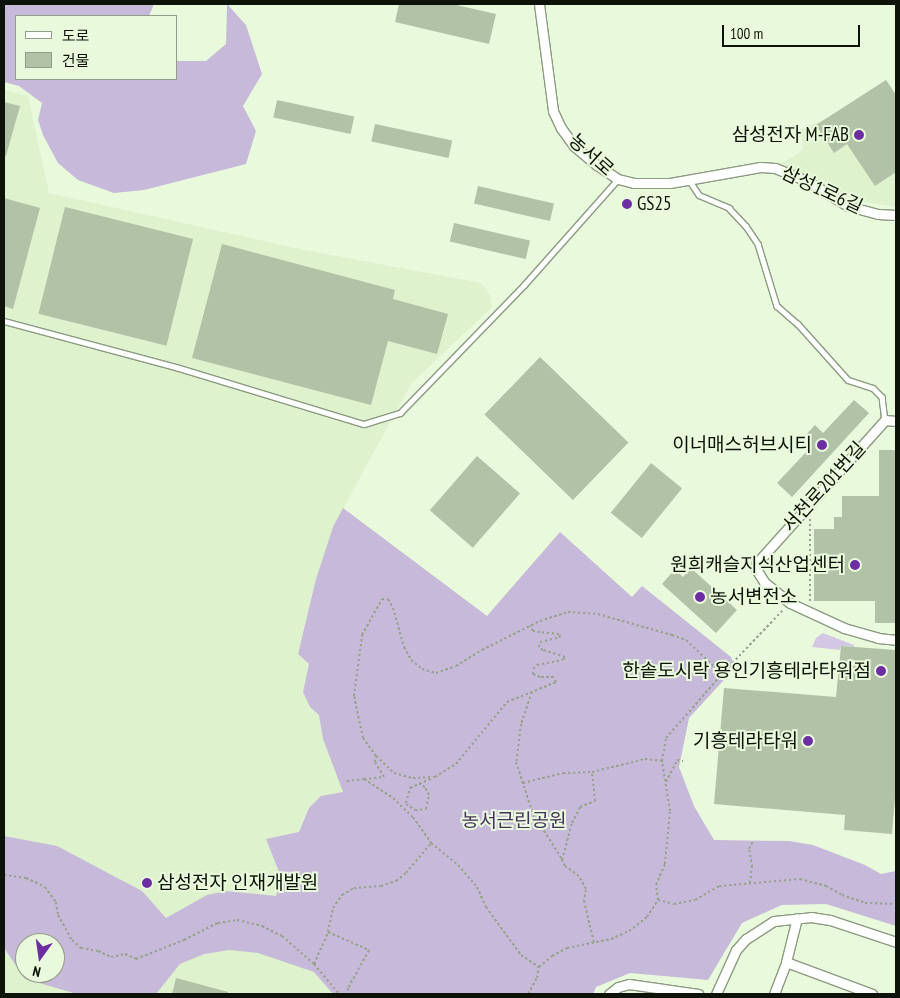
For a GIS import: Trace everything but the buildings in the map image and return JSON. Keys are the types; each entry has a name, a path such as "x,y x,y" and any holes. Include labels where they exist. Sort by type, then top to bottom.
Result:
{"street":[{"name":"농서로","path":"539,4 553,110 561,128 574,146 597,166 618,179 652,184 688,180"},
{"name":"삼성1로6길","path":"688,180 761,167 793,172 848,206 878,214 896,215"},
{"path":"885,420 896,421"},
{"name":"서천로201번길","path":"885,420 758,559 756,569 764,582 777,595 808,612 862,634 896,640"},
{"path":"774,994 786,962 797,918"},
{"path":"716,994 727,967 746,938 774,921 797,918 830,920 896,942"},
{"path":"786,962 872,994"},
{"path":"609,994 618,987 629,984 698,994"}],"lane":[{"path":"4,321 176,367 364,424 400,414 524,285 618,179"},
{"path":"688,180 699,195 729,208 746,226 758,244 777,306 798,324 848,380 873,388 882,397 885,420"}],"path":[{"path":"810,510 810,604"},
{"path":"435,777 413,778 394,773 376,756 362,738 354,696 362,635 382,599 388,599 393,608 404,647 411,660 422,669 436,673 456,666 482,650 530,626 568,612 598,614 686,640 722,674"},
{"path":"528,994 537,978 539,967 552,956 566,948 611,939 629,931 647,917 658,900 656,885 665,864 670,810 662,761 666,738 722,674 785,608"},
{"path":"404,809 410,788 435,777 456,764 508,702 556,682 554,677 540,677 534,674 533,669 537,665 563,660 565,656 542,650 539,646 540,642 560,637 559,634 533,631 530,626"},
{"path":"532,692 521,724 516,762 533,814 565,866 579,876 586,889 584,902 594,942"},
{"path":"346,781 384,777 375,762 376,756"},
{"path":"523,783 563,773 592,772 645,759 662,761"},
{"path":"666,782 677,760 683,761"},
{"path":"562,860 572,822 580,808 595,801 592,772"},
{"path":"364,780 393,798 413,817 431,843 458,865 477,887 486,907 522,955 539,967"},
{"path":"406,804 415,810 426,809 429,795 425,787 419,784"},
{"path":"750,883 752,867 749,849 752,841"},
{"path":"314,964 328,932 333,908 342,895 354,888 381,886 396,881 406,874 431,843"},
{"path":"4,875 26,878 46,887 56,902 58,915 72,940 81,948 98,951 111,958 124,954 136,959 184,940 218,923 238,920 262,926 282,936 314,964 339,994"},
{"path":"658,900 674,904 695,900 719,886 800,879 826,886 842,895 865,903 896,904"},
{"path":"328,932 369,950 348,988 347,994"}],"shaded area":[{"path":"886,80 896,95 896,207 855,200 780,164 799,153 803,147 801,129 826,119"},
{"path":"4,90 28,96 49,193 304,250 481,283 490,295 492,307 411,384 333,527 316,579 298,653 309,664 303,692 310,707 319,715 323,739 343,792 309,808 299,832 266,840 281,877 276,896 333,994 156,994 180,964 166,918 142,892 110,874 4,836"},
{"path":"823,633 854,645 854,647 841,646 840,650 812,647 816,638"},
{"path":"4,948 15,964 15,983 39,983 77,994 4,994"}],"green space":[{"path":"4,4 154,4 149,15 15,15 15,80 178,80 178,61 206,61 226,44 227,4 246,25 262,74 243,106 256,131 246,164 144,190 114,193 78,180 58,163 43,135 38,120 42,103 19,86 4,82"},
{"name":"농서근린공원","path":"343,508 487,616 560,532 632,597 642,586 731,657 735,668 689,718 679,767 694,806 714,840 789,841 813,845 865,865 881,874 896,871 896,926 826,904 782,905 742,923 708,980 630,973 596,987 593,994 333,994 314,972 258,953 229,950 204,954 180,964 156,994 77,994 39,983 65,983 65,933 15,933 15,964 4,948 4,836 57,846 142,891 166,918 207,895 226,891 276,896 281,877 266,839 299,832 309,808 321,796 343,792 323,739 319,715 310,707 303,692 309,664 298,654 316,579 333,527"}],"place":[{"name":"삼성전자 M-FAB","path":"859,135"},
{"name":"GS25","path":"627,204"},
{"name":"이너매스허브시티","path":"822,445"},
{"name":"원희캐슬지식산업센터","path":"855,565"},
{"name":"농서변전소","path":"700,597"},
{"name":"한솥도시락 용인기흥테라타워점","path":"881,671"},
{"name":"기흥테라타워","path":"808,741"},
{"name":"삼성전자 인재개발원","path":"147,883"}]}
